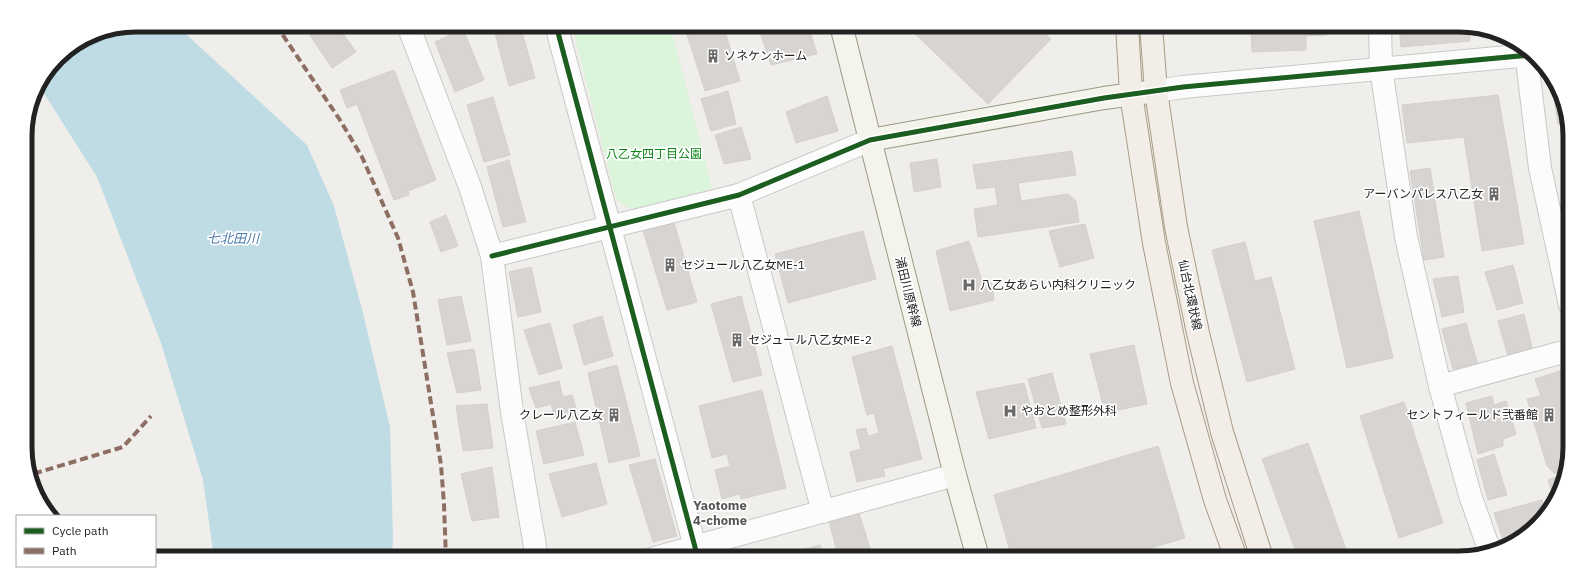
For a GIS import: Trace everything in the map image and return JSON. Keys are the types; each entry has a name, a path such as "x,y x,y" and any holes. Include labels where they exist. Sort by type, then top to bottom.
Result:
{"main road":[{"name":"仙台北環状線","path":"1127,32 1131,94 1154,243 1182,383 1215,500 1233,551"},
{"name":"仙台北環状線","path":"1152,32 1156,91 1176,227 1198,333 1222,432 1260,551"}],"street":[{"path":"411,32 470,188 492,256 512,412 536,551"},
{"path":"558,32 696,551"},
{"name":"浦田川原幹線","path":"843,32 955,475 976,551"},
{"path":"1380,32 1381,68 1406,237 1440,386 1470,495 1488,546"},
{"path":"492,256 739,195 870,140 1131,94 1183,87 1524,54"},
{"path":"1527,58 1540,168 1563,273"},
{"path":"739,195 823,512"},
{"path":"1440,386 1563,352"},
{"path":"699,551 823,512 955,475"}],"green space":[{"name":"八乙女四丁目公園","path":"574,32 672,32 712,188 635,212 616,199"}],"water":[{"name":"七北田川","path":"129,32 184,32 307,145 334,206 363,313 390,427 392,551 213,551 203,480 161,343 97,177 42,91 53,73 62,62 73,53 96,40"}],"building":[{"path":"308,32 342,32 356,52 332,68"},
{"path":"457,32 464,32 484,80 455,92 435,42"},
{"path":"495,32 522,32 535,78 509,86"},
{"name":"ソネケンホーム","path":"686,32 725,32 740,81 705,91"},
{"path":"760,32 810,32 817,54 771,65"},
{"path":"913,32 1044,32 1051,39 988,104"},
{"path":"1251,32 1327,32 1327,35 1306,36 1306,50 1252,52"},
{"path":"1400,32 1469,33 1470,41 1401,47"},
{"path":"394,70 436,180 408,191 409,195 394,200 357,104 347,108 340,90"},
{"path":"728,91 736,124 711,131 701,99"},
{"path":"1554,94 1562,122 1558,124"},
{"name":"アーバンパレス八乙女","path":"1498,95 1524,244 1482,251 1464,137 1407,143 1402,105"},
{"path":"827,96 838,131 796,143 786,112"},
{"path":"493,97 510,155 484,162 467,105"},
{"path":"741,127 751,159 724,164 715,135"},
{"path":"1561,131 1563,131 1563,136 1563,162"},
{"path":"1072,151 1076,175 1018,183 1021,201 1068,194 1076,201 1079,222 978,237 974,209 998,205 995,187 977,189 973,165"},
{"path":"937,159 941,187 914,192 910,163"},
{"path":"509,160 526,222 503,227 487,167"},
{"path":"1430,168 1444,257 1424,260 1410,171"},
{"path":"1359,211 1393,358 1347,368 1314,221"},
{"path":"446,215 458,246 441,252 430,222"},
{"name":"セジュール八乙女ME-1","path":"673,219 697,302 667,310 642,227"},
{"path":"1085,224 1094,258 1060,267 1049,231"},
{"path":"863,231 876,279 788,303 775,254"},
{"path":"969,241 983,284 992,283 994,300 950,311 936,251"},
{"path":"1245,242 1255,281 1271,277 1295,369 1247,382 1212,250"},
{"path":"1513,265 1523,303 1497,310 1485,272"},
{"path":"531,267 541,312 518,317 509,272"},
{"path":"1458,276 1464,312 1442,317 1433,279"},
{"path":"461,296 471,341 447,345 438,300"},
{"name":"セジュール八乙女ME-2","path":"741,296 762,375 733,382 711,304"},
{"path":"1524,314 1533,351 1508,356 1498,321"},
{"path":"602,316 613,356 584,365 573,325"},
{"path":"550,323 562,368 539,375 524,330"},
{"path":"1466,323 1478,365 1453,369 1442,329"},
{"path":"1134,345 1147,404 1105,413 1090,354"},
{"path":"892,346 922,459 883,469 885,476 857,482 850,452 861,449 856,430 866,428 868,436 879,433 874,413 867,415 852,357"},
{"path":"474,349 481,390 457,393 447,353"},
{"name":"クレール八乙女","path":"617,365 640,456 609,463 588,373"},
{"name":"セントフィールド弐番館","path":"1563,370 1562,461 1559,472 1555,474 1547,466 1527,399 1541,396 1535,379"},
{"path":"1052,373 1066,424 1042,428 1028,379"},
{"path":"559,381 563,397 572,395 578,415 556,421 551,404 536,408 529,388"},
{"path":"1024,383 1036,428 989,439 976,392"},
{"path":"762,390 786,488 741,499 740,494 722,499 715,470 730,466 727,454 712,458 699,406"},
{"path":"1492,396 1494,405 1506,401 1516,434 1503,439 1503,446 1478,454 1466,403"},
{"path":"1404,402 1443,523 1399,538 1360,416"},
{"path":"487,404 493,448 463,451 456,406"},
{"path":"575,422 584,455 544,464 536,431"},
{"path":"1308,443 1347,551 1295,551 1262,459"},
{"path":"1158,446 1185,538 1141,551 1010,551 994,495"},
{"path":"1494,454 1507,495 1488,500 1477,460"},
{"path":"655,459 677,536 653,542 629,465"},
{"path":"596,463 607,504 562,517 549,474"},
{"path":"492,467 499,517 472,521 461,474"},
{"path":"1558,476 1552,492 1548,480"},
{"path":"1542,500 1544,507 1522,530 1503,541 1494,513"},
{"path":"859,513 871,551 837,551 829,522"},
{"path":"820,545 821,551 798,551"}],"marked path":[{"path":"281,32 340,120 362,157 398,238 413,292 441,465 446,551"},
{"path":"36,474 123,447 151,416"}],"cycle path":[{"path":"558,32 696,551"},
{"path":"492,256 739,195 870,140 1104,98 1183,87 1525,55"}],"place":[{"name":"ソネケンホーム","path":"713,56"},
{"name":"アーバンパレス八乙女","path":"1494,194"},
{"name":"セジュール八乙女ME-1","path":"670,265"},
{"name":"八乙女あらい内科クリニック","path":"969,285"},
{"name":"セジュール八乙女ME-2","path":"737,340"},
{"name":"やおとめ整形外科","path":"1010,411"},
{"name":"クレール八乙女","path":"614,415"},
{"name":"セントフィールド弐番館","path":"1549,415"}],"district":[{"name":"Yaotome 4-chome","path":"720,512"}]}
